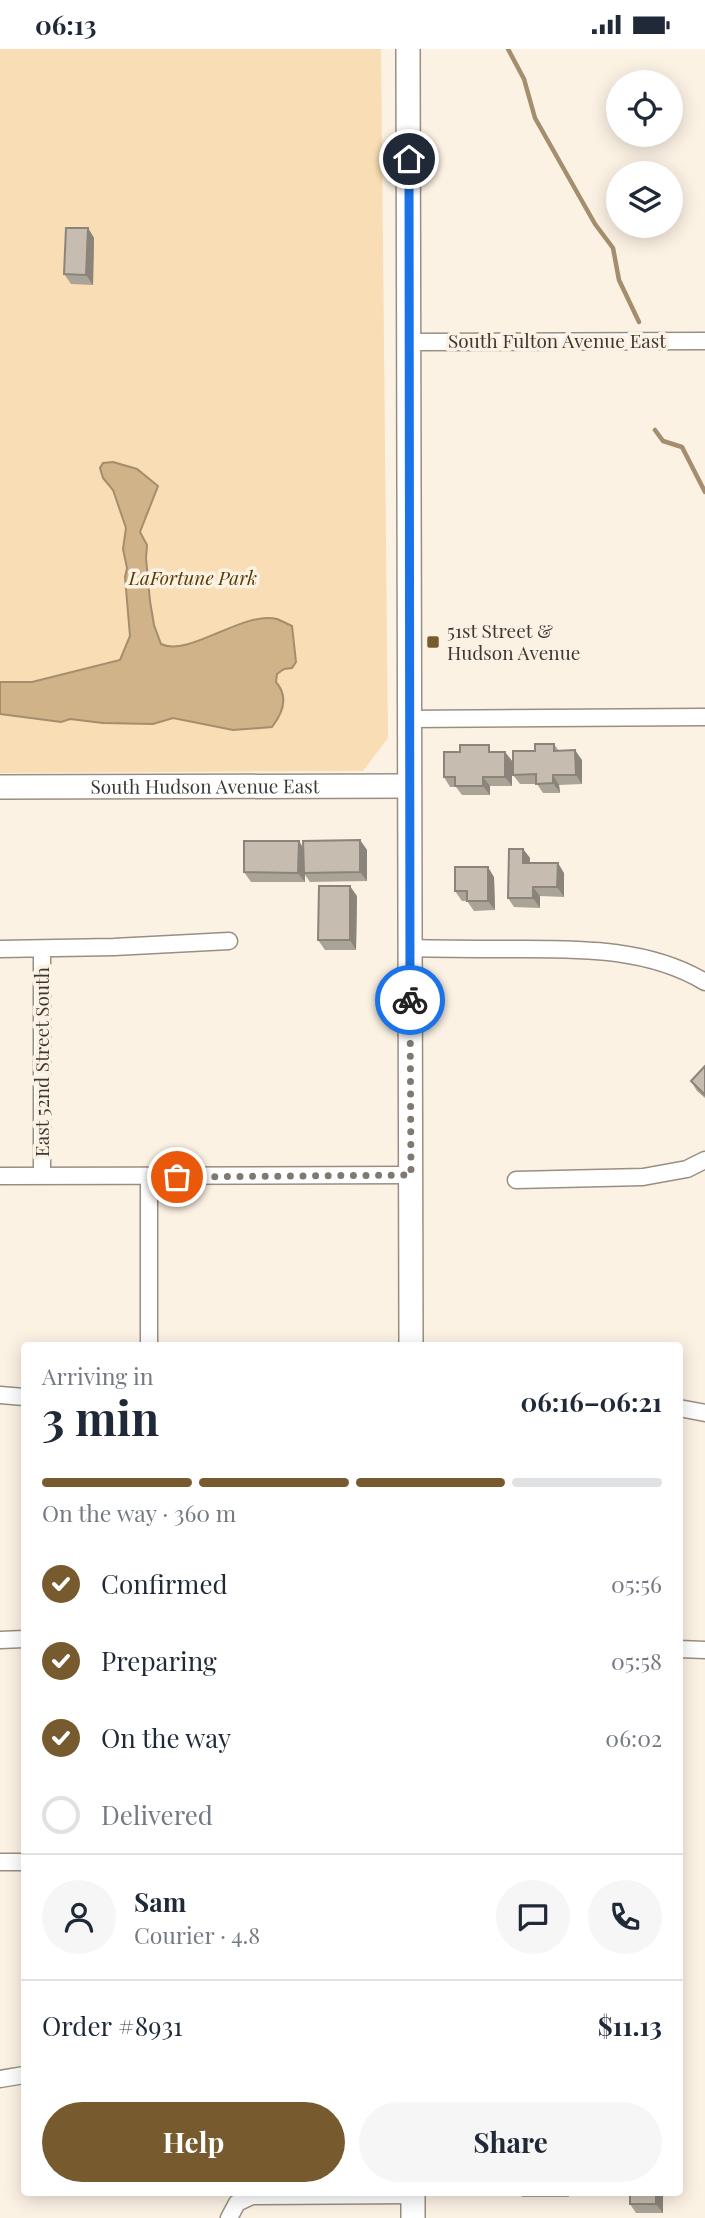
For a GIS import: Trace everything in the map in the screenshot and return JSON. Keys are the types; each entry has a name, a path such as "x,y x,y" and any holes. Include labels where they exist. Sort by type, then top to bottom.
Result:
{"main road":[{"path":"408,49 411,1342"},
{"name":"South Hudson Avenue East","path":"0,787 409,786"}],"street":[{"name":"South Fulton Avenue East","path":"410,342 705,341"},
{"path":"409,719 705,717"},
{"path":"0,949 229,941"},
{"path":"410,948 603,950 648,959 705,982"},
{"name":"East 52nd Street South","path":"42,949 42,1176"},
{"path":"516,1180 643,1177 687,1169 705,1160"},
{"path":"0,1176 411,1175"},
{"path":"149,1177 149,1342"},
{"path":"0,1395 21,1397"},
{"path":"683,1409 705,1413"},
{"path":"0,1640 21,1639"},
{"path":"683,1649 705,1650"},
{"path":"0,1862 21,1861"},
{"path":"0,2079 21,2076"},
{"path":"233,2211 252,2196 413,2202"}],"green space":[{"name":"LaFortune Park","path":"0,49 381,49 388,738 363,771 0,773"}],"shaded area":[{"path":"113,462 137,469 158,486 140,532 147,545 150,601 161,644 172,647 186,645 264,618 277,619 292,626 296,662 292,668 277,674 276,682 282,693 283,705 272,727 233,730 173,718 153,724 70,719 61,722 0,714 0,682 32,682 120,660 130,636 125,577 127,568 123,549 126,528 113,490 103,478 100,468 103,463"}],"building":[{"path":"66,228 88,228 86,275 64,274"},
{"path":"535,744 554,744 554,751 575,750 576,775 553,775 553,783 536,784 536,774 513,775 513,751 535,751"},
{"path":"460,745 489,745 489,752 505,752 505,777 483,777 483,786 455,786 455,777 444,777 444,752 460,752"},
{"path":"360,840 360,872 304,873 303,841"},
{"path":"244,841 299,841 298,873 244,872"},
{"path":"509,849 523,849 523,863 558,863 557,887 533,887 533,898 508,898"},
{"path":"455,867 488,867 488,901 467,901 467,891 455,891"},
{"path":"319,886 350,886 350,940 318,940"},
{"path":"705,1066 705,1095 691,1081"},
{"path":"630,2196 656,2196 656,2204 630,2204"}],"waterway":[{"path":"508,49 524,79 535,118 595,224 613,248 619,280 639,322"},
{"path":"655,430 663,441 682,447 705,492"}],"way so far":[{"path":"177,1177 411,1175 410,1000"}],"place":[{"name":"51st Street & Hudson Avenue","path":"433,642"}],"route":[{"path":"409,159 410,1000"}]}
